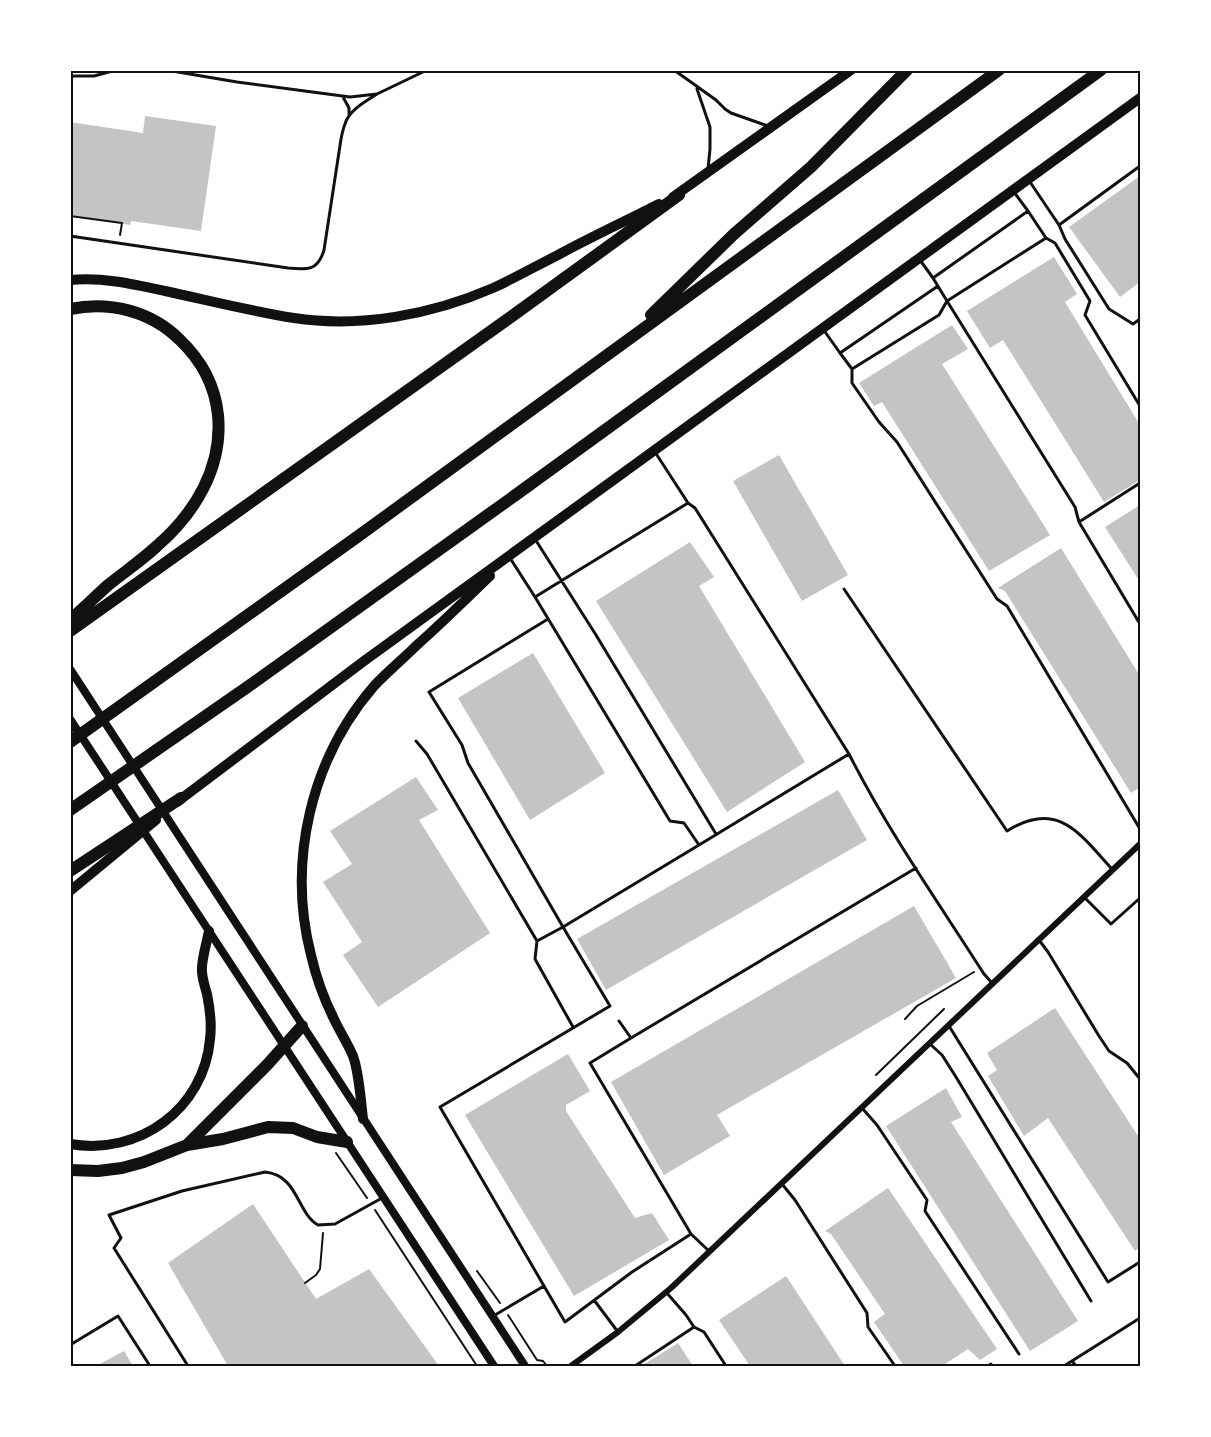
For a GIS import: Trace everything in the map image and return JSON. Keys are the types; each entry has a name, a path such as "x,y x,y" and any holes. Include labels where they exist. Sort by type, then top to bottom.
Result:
{"highway":[{"path":"621,345 734,234 811,167 908,70"},
{"path":"70,742 999,70"},
{"path":"70,810 527,487 1101,70"},
{"path":"71,627 508,319 679,195"},
{"path":"70,309 98,306 123,308 144,315 176,336 195,357 210,382 217,408 219,434 212,470 200,496 187,515 157,547 108,586 71,627"},
{"path":"70,871 123,841 181,798"},
{"path":"187,1145 302,1026"},
{"path":"70,1170 92,1171 122,1168 187,1145 223,1139 268,1127 293,1128 317,1137 347,1142"}],"main road":[{"path":"70,280 104,279 125,282 301,319 349,321 390,317 454,302 493,288 679,195 851,70"},
{"path":"181,798 364,661 1140,98"},
{"path":"363,1119 354,1059 320,984 306,935 302,904 302,868 312,802 335,744 364,699 396,664 509,557"},
{"path":"70,891 123,841"},
{"path":"70,1144 100,1146 142,1136 170,1117 191,1095 207,1058 211,1037 210,1008 202,972 209,931"}],"street":[{"path":"70,669 525,1366"},
{"path":"70,719 494,1366"},
{"path":"571,1366 618,1332 710,1252 1140,844"}],"lane":[{"path":"70,76 94,76 116,70"},
{"path":"166,70 343,97 377,94"},
{"path":"348,116 377,94 427,70"},
{"path":"674,70 731,113 772,127"},
{"path":"696,87 710,127 707,174"},
{"path":"70,236 303,270 310,268 322,258 324,250 341,139 349,108 343,97"},
{"path":"1059,225 1140,166"},
{"path":"1029,180 1109,309 1133,324 1140,319"},
{"path":"1013,190 1046,238 1054,243 1090,301 1085,315 1140,406"},
{"path":"933,278 1028,211"},
{"path":"852,369 939,315 947,301 1046,238"},
{"path":"919,259 1075,507 1079,522 1140,624"},
{"path":"840,353 938,286"},
{"path":"822,328 852,369 852,383 879,422 897,442 997,599 1007,606 1140,829"},
{"path":"654,450 688,503 695,507 849,754 867,789 984,974 993,984"},
{"path":"1079,522 1140,483"},
{"path":"535,597 688,503"},
{"path":"534,538 716,834"},
{"path":"509,557 670,821 684,823 699,845"},
{"path":"844,589 1007,831 1027,821 1055,819 1074,829 1113,870"},
{"path":"548,619 429,692 462,745 468,763 610,1006 440,1107 565,1322 632,1272 691,1234"},
{"path":"416,741 427,754 537,941 535,959 573,1027"},
{"path":"537,941 849,754"},
{"path":"710,1252 691,1234 590,1062 916,867"},
{"path":"1084,897 1111,924 1140,898"},
{"path":"1039,940 1109,1051 1128,1063 1140,1079"},
{"path":"619,1021 630,1038"},
{"path":"949,1026 1108,1282 1140,1262"},
{"path":"930,1044 942,1056 956,1077 1091,1301"},
{"path":"862,1108 877,1125 927,1200 926,1211 1019,1354"},
{"path":"188,1366 114,1248 121,1238 109,1215 182,1191 265,1172 275,1174 286,1182 310,1219 318,1225 335,1224 384,1197"},
{"path":"782,1184 795,1200 867,1313 868,1327 895,1366"},
{"path":"492,1317 544,1286"},
{"path":"666,1292 694,1327 704,1332 726,1366"},
{"path":"594,1300 618,1332"},
{"path":"70,1345 118,1317 150,1366"},
{"path":"1064,1366 1140,1318"},
{"path":"635,1366 694,1327"},
{"path":"1072,1361 1076,1366"}],"path":[{"path":"70,216 122,224 120,235"},
{"path":"905,1019 917,1006 972,973"},
{"path":"876,1075 944,1009"},
{"path":"352,1175 477,1366"},
{"path":"305,1283 320,1269 324,1226"},
{"path":"508,1316 537,1360 543,1361 547,1366"}],"building":[{"path":"145,116 216,126 201,231 131,221 130,225 70,216 70,122 143,133"},
{"path":"1140,176 1140,282 1120,297 1069,227"},
{"path":"1054,257 1077,294 1065,302 1140,425 1140,480 1104,502 1003,340 990,348 967,311"},
{"path":"952,325 968,349 942,364 1050,535 989,571 882,402 874,406 859,383"},
{"path":"779,455 848,575 802,601 733,481"},
{"path":"1140,505 1140,582 1105,527"},
{"path":"690,542 714,577 699,586 805,762 727,812 596,601"},
{"path":"1061,548 1140,676 1140,787 1131,793 1005,591 998,588"},
{"path":"533,653 605,773 530,820 458,698"},
{"path":"416,777 438,810 419,820 490,933 378,1007 343,955 362,942 323,882 352,864 330,831"},
{"path":"838,790 867,840 606,990 577,939"},
{"path":"914,906 956,978 717,1115 730,1136 664,1175 611,1082"},
{"path":"1055,1008 1140,1139 1140,1247 1135,1251 1048,1118 1024,1136 988,1076 997,1070 987,1053"},
{"path":"568,1054 590,1091 566,1105 566,1111 635,1218 652,1213 669,1240 574,1296 465,1115"},
{"path":"946,1088 962,1117 951,1122 1078,1321 1030,1351 886,1126"},
{"path":"888,1188 997,1349 980,1360 968,1349 942,1366 904,1366 874,1322 885,1314 831,1234 825,1231"},
{"path":"253,1204 316,1299 369,1269 439,1366 228,1366 168,1263"},
{"path":"786,1276 845,1366 750,1366 719,1320"},
{"path":"678,1343 693,1366 641,1366"},
{"path":"124,1351 133,1366 96,1366"}]}
